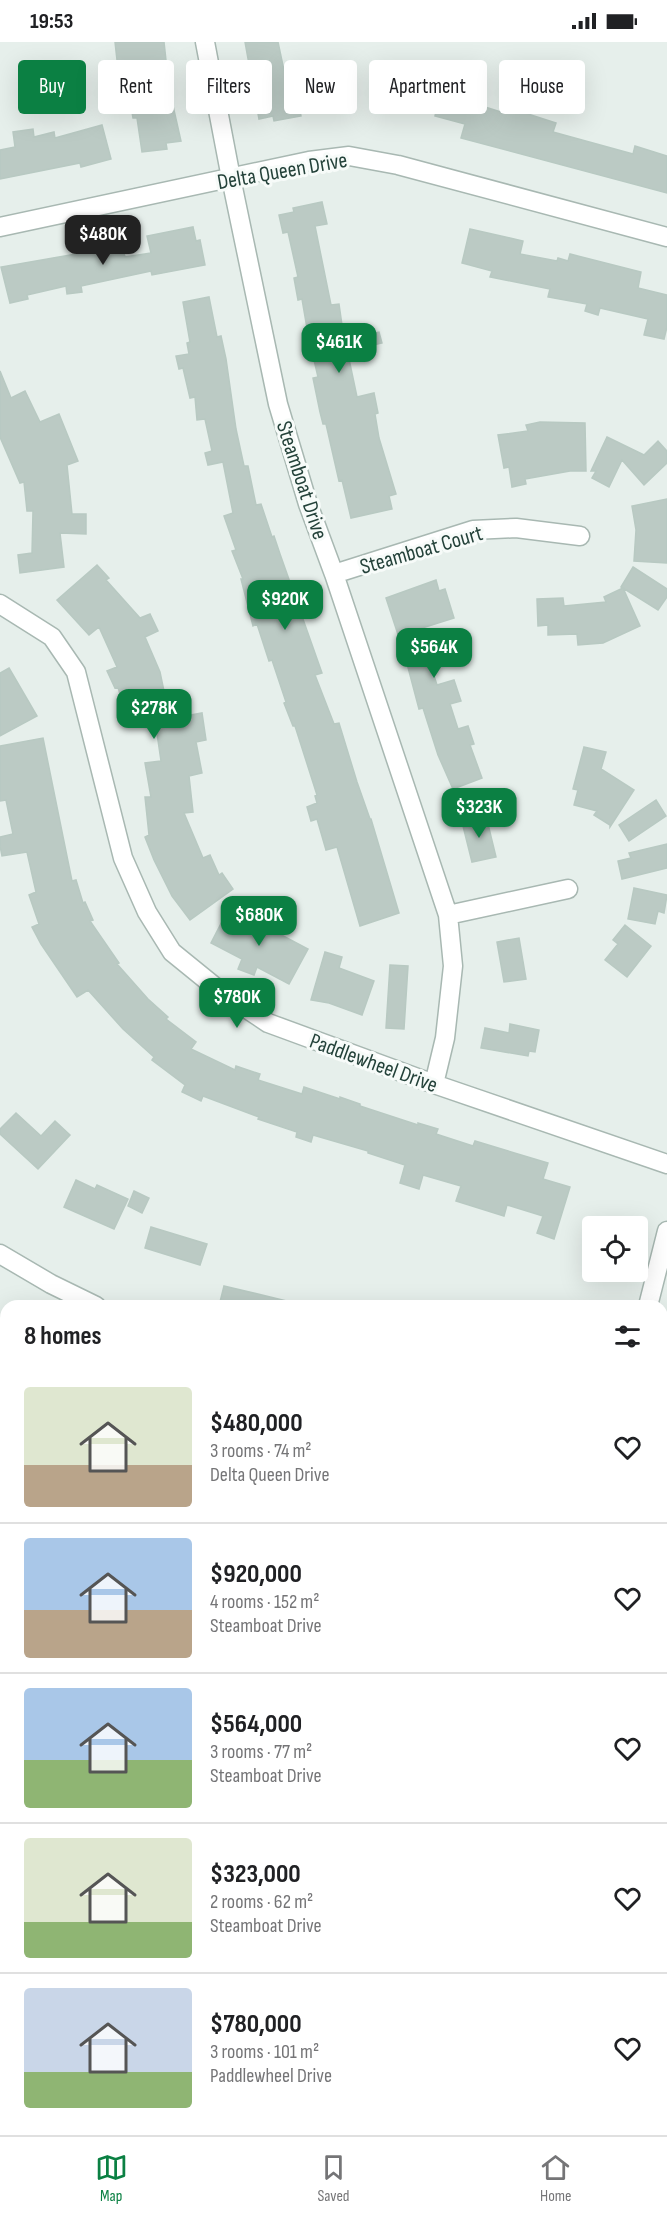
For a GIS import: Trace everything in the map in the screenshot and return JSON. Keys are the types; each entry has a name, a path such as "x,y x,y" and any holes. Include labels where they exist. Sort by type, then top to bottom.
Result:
{"street":[{"name":"Steamboat Drive","path":"205,42 278,404 308,504 334,574 448,915 453,966 445,1038 434,1084"},
{"name":"Delta Queen Drive","path":"0,227 309,161 349,156 409,168 667,237"},
{"name":"Steamboat Court","path":"334,574 473,530 516,528 580,536"},
{"name":"Paddlewheel Drive","path":"0,604 52,637 76,672 123,858 147,912 172,952 220,991 268,1023 434,1084 667,1164"},
{"path":"448,915 568,889"},
{"path":"650,1300 667,1231"},
{"path":"0,1254 84,1300"}],"building":[{"path":"115,42 164,42 166,60 117,60"},
{"path":"245,42 278,42 284,70 284,114 301,114 301,116 274,121 273,116 259,119 258,114 272,114 272,60 248,60"},
{"path":"487,108 499,111 499,114 528,114 556,123 553,132 633,154 635,146 667,156 667,193 461,138 465,124 435,116 436,114 487,114"},
{"path":"174,110 181,141 166,143 167,149 142,152 137,118 133,118 132,114 174,114"},
{"path":"102,125 111,159 81,167 80,163 0,179 0,150 15,147 13,132 33,129 34,137 54,132 55,138"},
{"path":"322,202 327,224 315,226 331,305 339,304 344,339 379,332 382,343 356,349 358,358 349,359 357,397 374,393 379,438 396,494 389,496 392,509 351,518 342,480 339,481 326,424 323,424 320,412 313,378 318,377 302,299 298,300 294,278 298,277 288,232 283,233 279,215 294,212 293,208"},
{"path":"193,227 196,241 200,240 205,265 152,275 151,271 81,286 82,292 67,294 66,286 27,295 28,299 10,303 1,267 122,246 125,257 151,253 147,236"},
{"path":"470,229 523,241 520,254 568,261 570,254 641,272 638,288 667,295 667,327 664,339 644,335 648,319 600,308 598,315 585,311 587,304 548,297 550,289 490,277 492,271 462,263"},
{"path":"209,297 217,337 221,336 226,359 244,466 248,466 256,505 261,504 272,537 274,536 322,673 315,675 334,724 339,723 399,913 360,926 337,847 326,850 317,819 311,821 307,807 317,803 315,796 317,795 295,726 293,726 284,703 286,702 272,660 269,661 257,624 253,626 241,579 243,579 232,551 236,550 224,516 233,513 223,462 208,465 205,453 212,451 205,419 197,420 195,397 190,398 183,368 179,369 176,356 189,354 187,343 190,342 183,302"},
{"path":"0,371 11,398 25,391 40,422 59,414 78,461 67,465 72,514 86,514 86,534 60,533 64,567 20,573 18,555 32,553 33,511 27,511 24,482 20,483 0,437"},
{"path":"540,422 585,423 586,471 570,471 525,479 526,484 512,487 509,467 504,468 498,435 528,431 526,425"},
{"path":"607,437 644,455 658,441 667,451 667,463 644,485 622,460 609,487 592,478 596,471 591,471"},
{"path":"667,499 667,563 634,561 636,530 632,506"},
{"path":"97,565 109,578 106,580 140,618 150,614 158,631 145,637 160,672 165,696 174,693 180,717 202,713 206,740 196,742 202,773 189,776 193,812 184,813 203,858 210,855 219,875 222,873 233,889 190,920 172,896 145,837 149,835 145,797 151,797 145,763 161,761 154,713 127,720 118,687 115,688 107,671 117,667 99,627 89,635 57,600"},
{"path":"633,567 667,589 667,597 658,610 621,587"},
{"path":"436,580 439,591 445,589 454,618 419,629 437,685 454,680 461,701 450,704 458,729 468,726 474,744 470,745 482,778 453,789 438,755 423,708 419,709 386,598"},
{"path":"623,588 640,626 603,643 578,645 577,634 548,635 548,625 538,626 537,599 563,598 564,606 606,602 604,597"},
{"path":"9,668 37,716 0,736 0,673"},
{"path":"43,738 72,881 76,880 83,903 85,902 93,920 90,921 119,963 117,964 148,999 168,1017 166,1019 196,1042 191,1049 235,1070 236,1066 260,1074 258,1080 302,1094 304,1087 340,1099 340,1097 418,1125 418,1123 438,1129 436,1134 473,1146 475,1141 548,1163 543,1179 570,1187 554,1239 537,1233 543,1216 507,1205 504,1216 456,1201 461,1186 423,1175 419,1189 400,1183 405,1165 368,1153 368,1151 313,1135 311,1142 296,1137 297,1132 258,1119 259,1117 203,1096 201,1101 182,1092 185,1085 152,1060 154,1057 123,1029 88,990 77,997 32,927 39,924 29,895 36,892 27,852 2,856 0,846 0,837 13,834 6,800 0,801 0,746"},
{"path":"584,747 606,752 601,769 634,790 610,827 594,815 597,811 574,805 578,790 573,789"},
{"path":"656,800 666,816 629,841 619,825"},
{"path":"486,816 496,857 472,862 462,822"},
{"path":"667,844 667,868 622,879 618,861 631,858 629,853"},
{"path":"634,888 667,895 664,913 658,911 655,924 628,919"},
{"path":"229,908 247,917 245,920 272,930 308,949 289,984 257,967 254,975 238,969 242,959 211,943"},
{"path":"625,925 651,946 627,977 605,960 618,944 613,940"},
{"path":"519,938 526,979 504,982 497,942"},
{"path":"325,952 342,957 339,968 374,981 362,1015 329,1003 311,1000"},
{"path":"390,965 408,966 404,1029 386,1028"},
{"path":"510,1024 539,1030 535,1052 529,1051 528,1056 481,1048 485,1028 509,1033"},
{"path":"16,1113 41,1136 55,1121 70,1135 38,1169 0,1134 0,1129"},
{"path":"76,1180 95,1189 97,1185 128,1199 114,1229 64,1207"},
{"path":"134,1191 149,1198 142,1213 128,1206"},
{"path":"151,1227 207,1244 200,1265 145,1248"},
{"path":"224,1286 283,1300 220,1300"}]}
